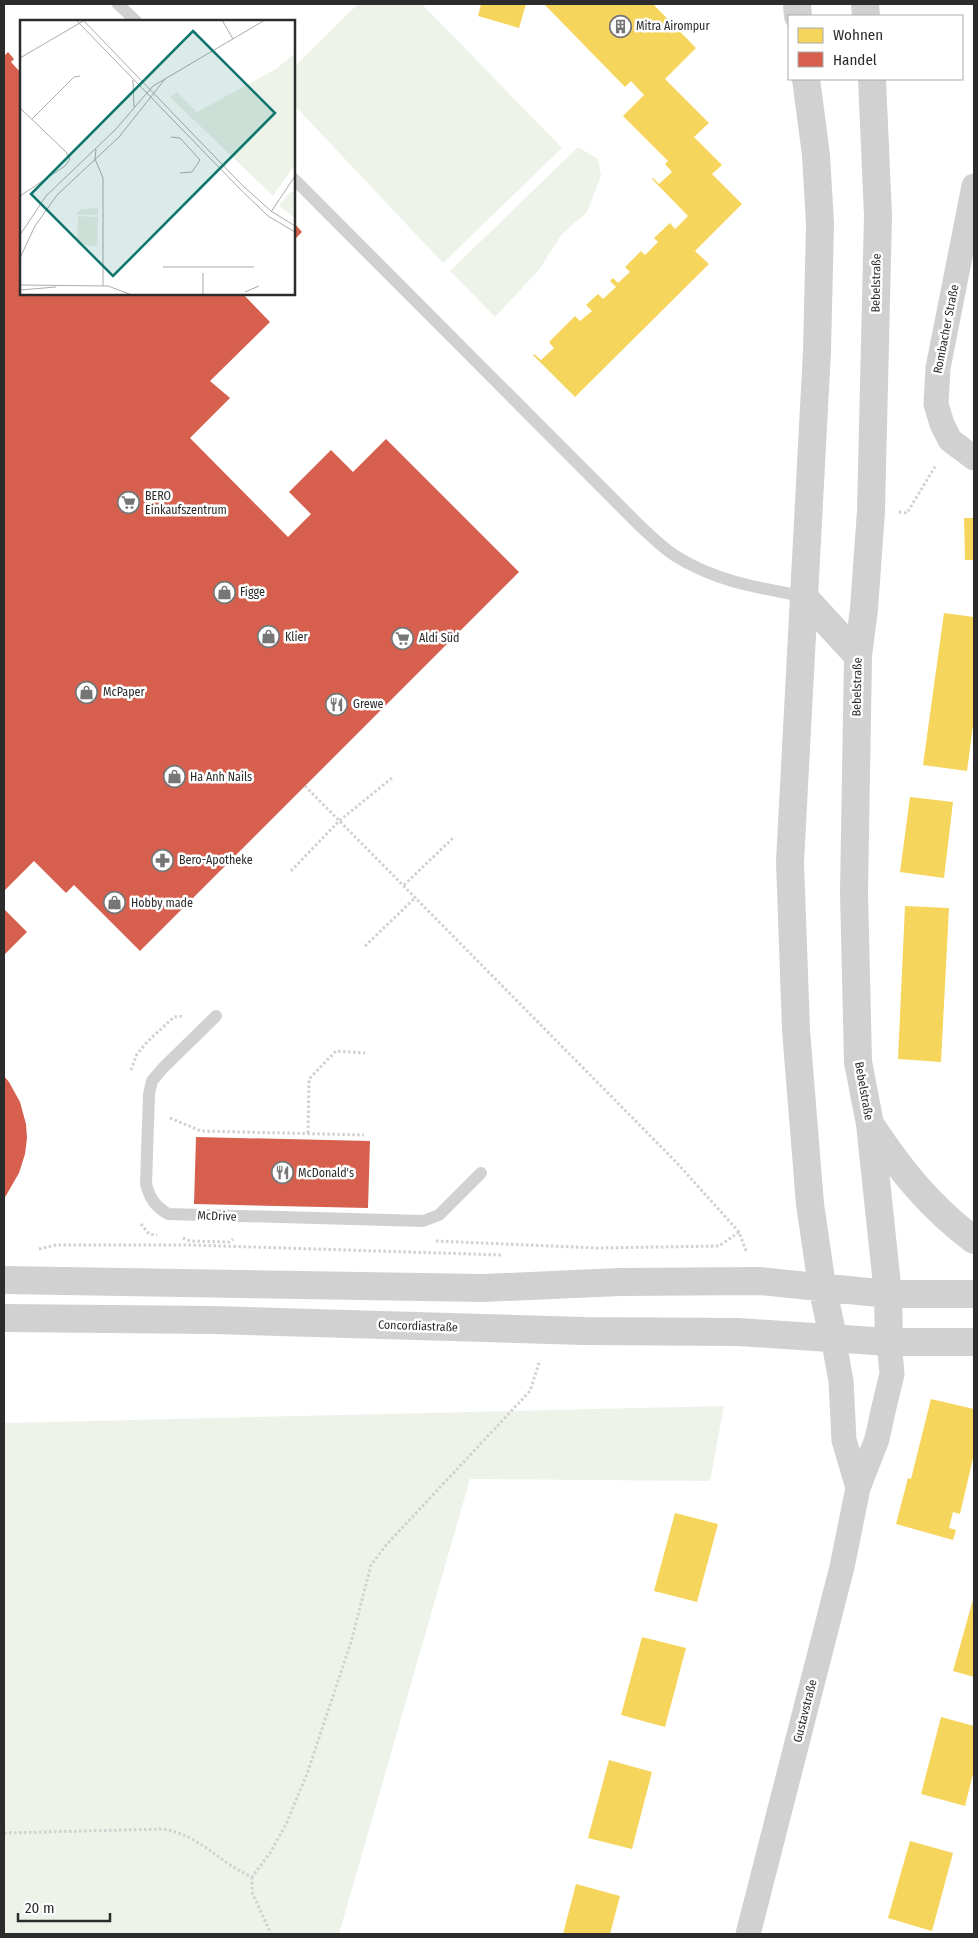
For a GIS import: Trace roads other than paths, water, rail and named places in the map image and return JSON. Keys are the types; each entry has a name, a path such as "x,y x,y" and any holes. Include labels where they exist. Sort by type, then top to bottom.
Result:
{"street":[{"path":"806,80 816,155 820,224 817,351 790,862 796,1030 810,1204 822,1286 833,1337"},
{"name":"Bebelstraße","path":"872,80 878,216 871,511 864,609 858,656 854,892 858,1062 870,1124 888,1294"},
{"name":"Rombacher Straße","path":"974,186 938,368 936,404 942,424 950,440 974,458"},
{"path":"803,596 858,656"},
{"path":"870,1124 892,1157 923,1195 950,1222 974,1240"},
{"path":"4,1280 483,1288 620,1282 760,1282 822,1286 888,1294 974,1294"},
{"path":"888,1294 889,1342"},
{"name":"Concordiastraße","path":"4,1318 213,1320 550,1330 738,1332 889,1342 974,1342"},
{"name":"Gustavstraße","path":"833,1337 841,1381 844,1440 858,1488"},
{"name":"Gustavstraße","path":"748,1934 842,1567 858,1488 877,1439 892,1374 889,1342"}],"lane":[{"path":"118,4 135,20"},
{"path":"295,180 638,525 674,555 711,575 747,586 803,596"},
{"name":"McDrive","path":"216,1016 152,1081 149,1094 146,1184 153,1203 168,1214 423,1221 439,1216 482,1173"}],"place":[{"name":"Mitra Airompur","path":"620,26"},
{"name":"BERO Einkaufszentrum","path":"129,503"},
{"name":"Figge","path":"224,592"},
{"name":"Klier","path":"269,637"},
{"name":"Aldi Süd","path":"403,638"},
{"name":"McPaper","path":"87,692"},
{"name":"Grewe","path":"337,704"},
{"name":"Ha Anh Nails","path":"174,777"},
{"name":"Bero-Apotheke","path":"163,860"},
{"name":"Hobby made","path":"115,903"},
{"name":"McDonald's","path":"282,1173"}]}
